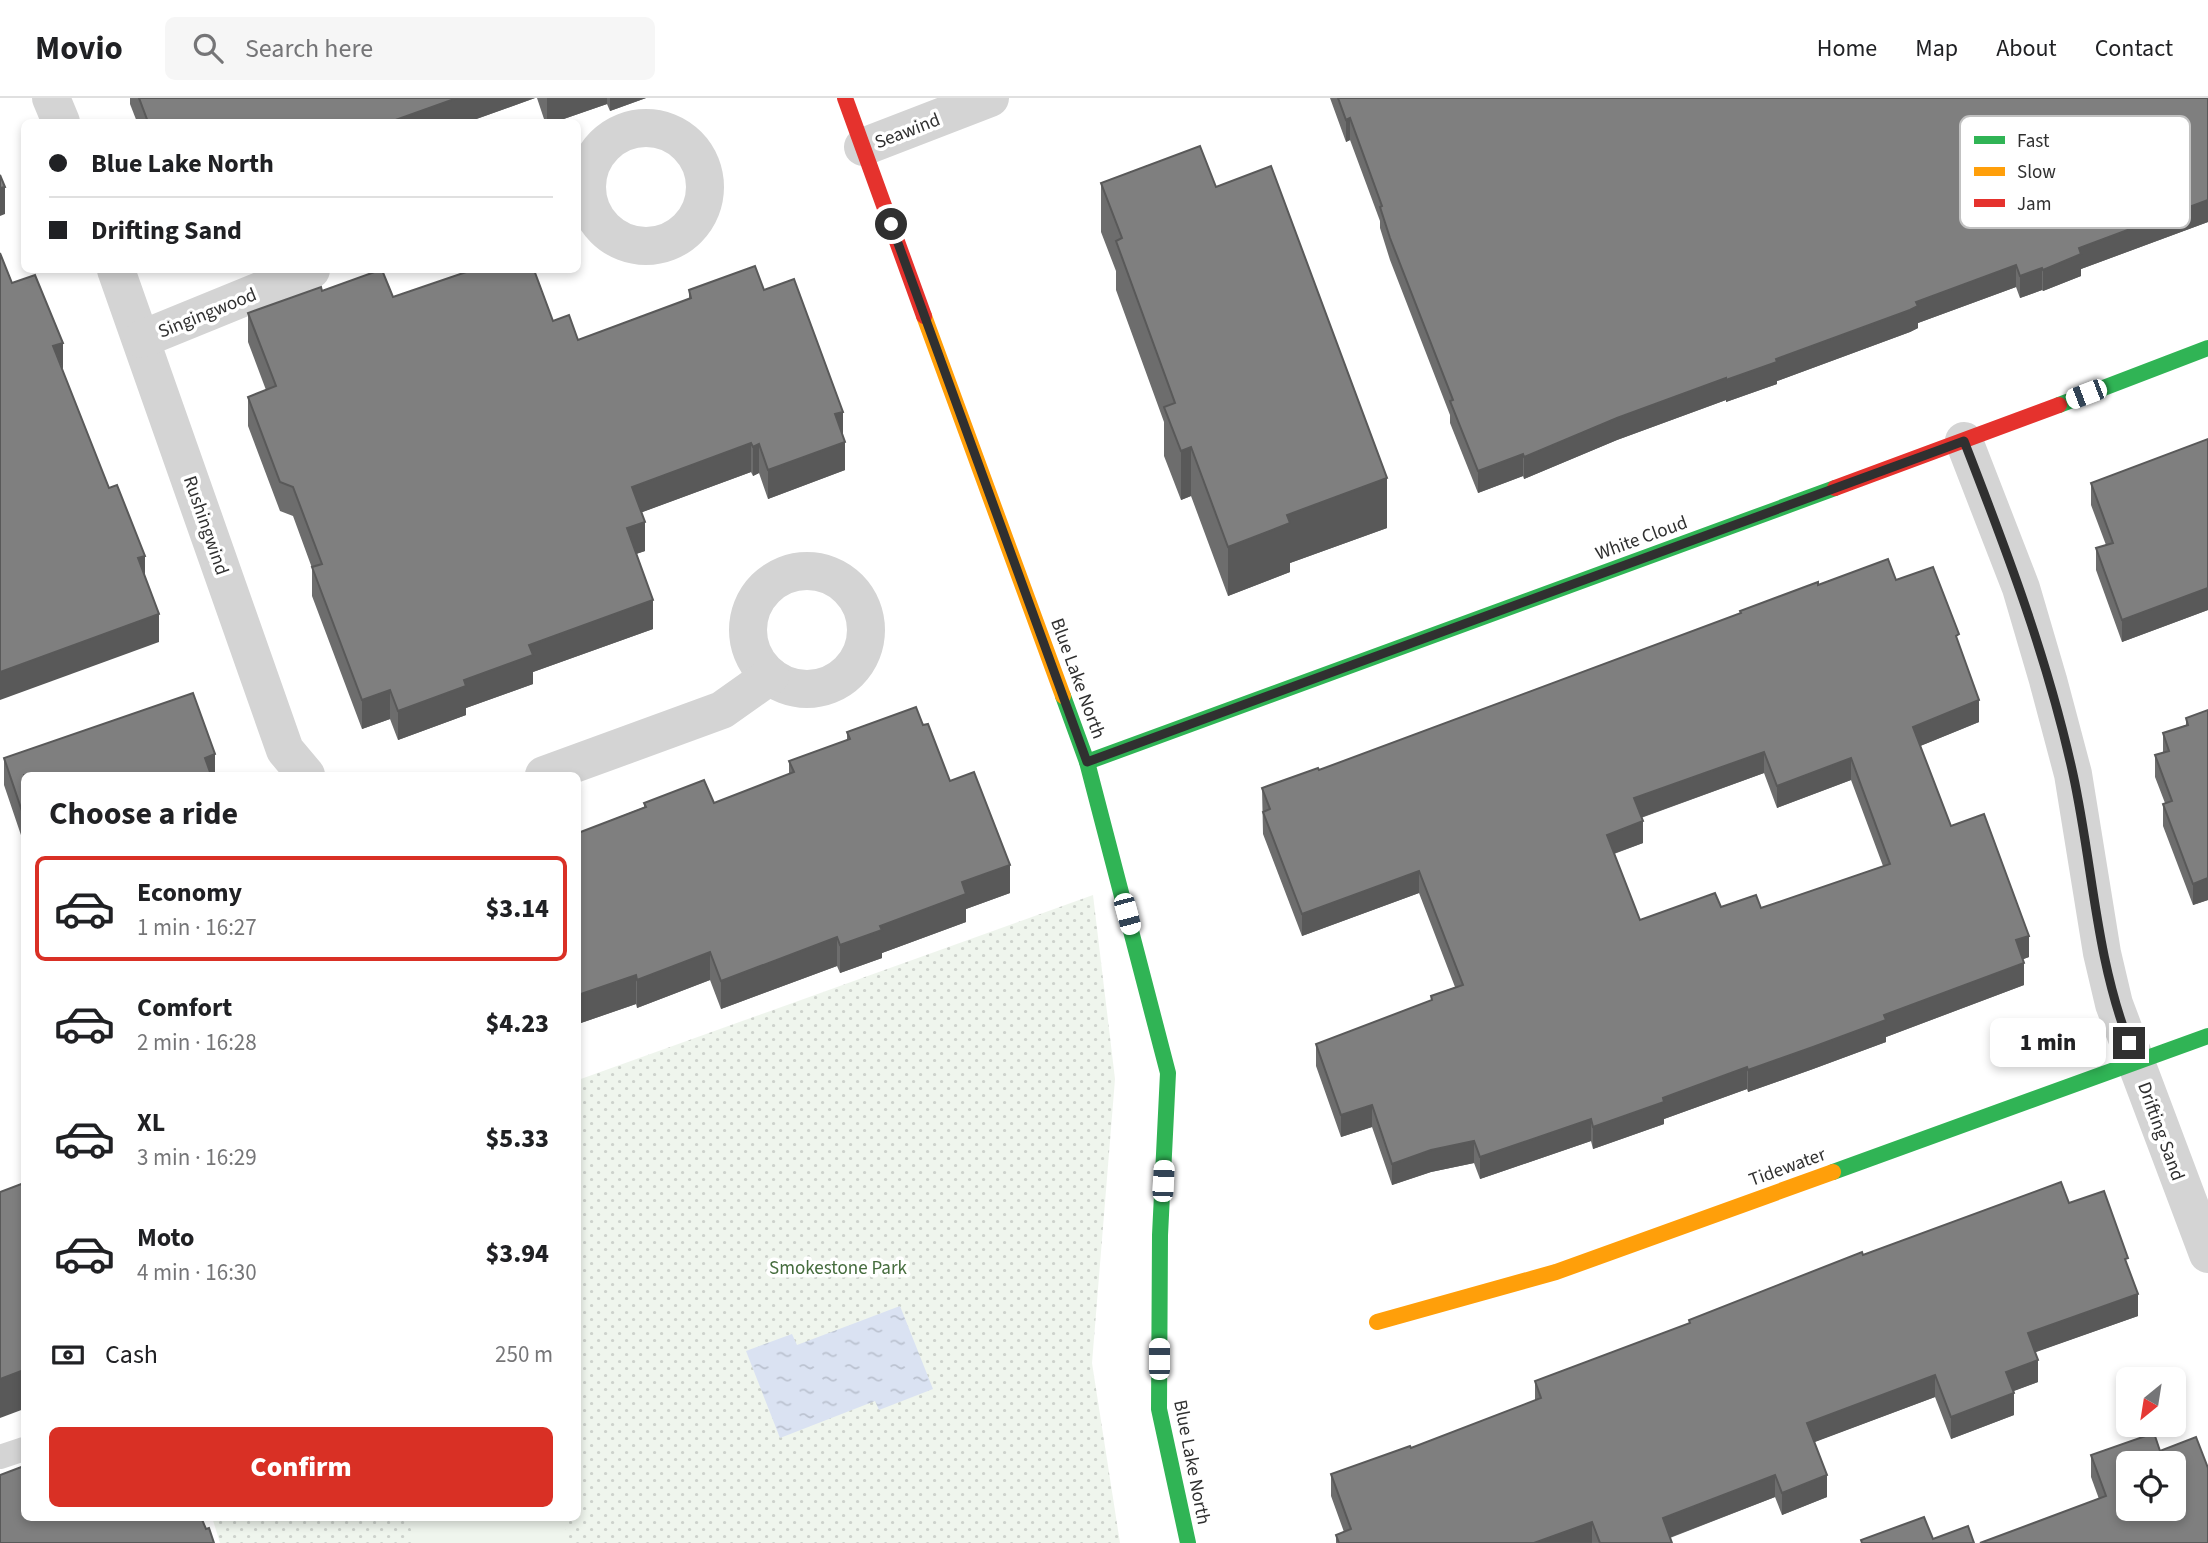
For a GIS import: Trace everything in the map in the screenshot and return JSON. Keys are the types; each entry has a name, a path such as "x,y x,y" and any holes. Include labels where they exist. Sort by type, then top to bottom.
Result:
{"street":[{"path":"51,98 60,119"},
{"name":"Blue Lake North","path":"845,98 1087,762 1168,1073 1160,1235 1159,1409 1188,1543"},
{"name":"Seawind","path":"863,147 990,98"},
{"name":"Rushingwind","path":"117,273 285,750 303,772"},
{"name":"Singingwood","path":"142,339 305,273"},
{"name":"White Cloud","path":"1087,762 1964,441 2208,348"},
{"name":"Drifting Sand","path":"1964,441 2021,589 2049,680 2073,774 2114,1004 2208,1254"},
{"path":"552,772 722,710 770,676"},
{"name":"Tidewater","path":"1377,1322 1556,1272 2208,1036"}],"lane":[{"path":"0,1457 21,1450"}],"green space":[{"name":"Smokestone Park","path":"1093,895 1115,1079 1092,1363 1120,1543 220,1543 213,1521 581,1521 581,1079"},
{"path":"408,1521 563,1521 569,1543 415,1543"}],"water":[{"path":"900,1306 933,1389 879,1410 875,1401 780,1438 746,1351 792,1334 797,1345"}],"building":[{"path":"139,98 457,98 398,119 147,119"},
{"path":"1338,98 2208,98 2208,200 2190,207 2190,116 1960,116 1960,228 2133,228 2079,248 2081,254 2043,270 2042,268 2020,276 2016,265 1916,302 1918,306 1910,310 1776,359 1777,362 1617,418 1524,457 1523,454 1478,471 1390,238 1380,207 1382,206 1350,118 1346,120"},
{"path":"1200,146 1216,187 1271,166 1387,478 1287,515 1290,523 1228,547 1191,447 1181,451 1164,407 1175,403 1116,241 1122,238 1101,183"},
{"path":"0,175 5,187 0,188"},
{"path":"0,253 12,283 35,275 63,343 53,346 109,488 117,485 145,556 138,558 159,614 0,672"},
{"path":"755,266 764,290 794,279 843,412 835,414 845,442 768,470 759,444 753,447 751,443 632,487 645,522 627,528 653,600 529,645 533,655 464,680 466,686 398,711 390,690 362,700 312,567 322,564 293,487 280,482 248,397 276,386 248,313 321,287 322,291 372,273 383,273 393,297 463,273 535,273 553,321 569,315 578,340 691,298 689,290"},
{"path":"2208,439 2208,588 2122,620 2096,548 2113,543 2091,483"},
{"path":"1888,559 1896,580 1933,567 1959,634 1956,636 1979,700 1913,727 1951,826 1984,814 2029,936 2016,940 2024,963 1884,1015 1886,1020 1748,1070 1747,1067 1663,1098 1664,1102 1593,1127 1591,1119 1480,1157 1474,1141 1431,1150 1392,1164 1372,1105 1341,1115 1316,1044 1432,1000 1431,996 1463,985 1419,871 1302,914 1263,812 1270,809 1262,788 1318,768 1319,770 1818,582 1818,585","holes":["1764,752 1777,786 1851,758 1890,864 1761,908 1756,895 1721,907 1715,893 1640,920 1607,835 1643,821 1634,798"]},
{"path":"193,693 215,754 205,758 210,772 21,772 21,808 4,758"},
{"path":"916,707 923,725 928,724 950,781 974,772 1010,865 962,882 966,894 880,926 882,930 840,945 837,937 721,981 710,952 637,980 636,975 581,994 581,832 646,807 644,803 704,780 714,803 794,772 789,761 850,739 847,732"},
{"path":"2208,710 2208,878 2193,884 2163,804 2172,801 2155,755 2169,751 2163,733 2188,725 2186,718"},
{"path":"2061,1182 2069,1203 2104,1191 2138,1294 2028,1333 2038,1360 2006,1372 2014,1393 1951,1417 1935,1375 1807,1423 1827,1475 1782,1493 1775,1475 1663,1518 1672,1543 1600,1543 1592,1522 1534,1543 1339,1543 1336,1535 1351,1529 1331,1474 1410,1446 1411,1448 1541,1398 1535,1381 1690,1323 1689,1320 1862,1252 1863,1255"},
{"path":"21,1184 21,1371 0,1379 0,1192"},
{"path":"2143,1437 2155,1437 2160,1451 2196,1437 2208,1468 2208,1543 1980,1543 2106,1496 2091,1455"},
{"path":"21,1467 21,1521 203,1521 206,1529 209,1528 214,1543 0,1543 0,1475"},
{"path":"1924,1517 1933,1539 1968,1526 1974,1543 1862,1543 1861,1540"}],"traffic: fast":[{"path":"2059,405 2208,348"},
{"path":"1087,762 1835,488"},
{"path":"1063,696 1087,762 1168,1073 1160,1235 1159,1409 1188,1543"},
{"path":"1833,1172 2208,1036"}],"traffic: slow":[{"path":"924,316 1063,696"},
{"path":"1377,1322 1556,1272 1833,1172"}],"traffic: jam":[{"path":"845,98 924,316"},
{"path":"1835,488 2059,405"}],"route":[{"path":"891,224 1087,762 1964,441 2021,589 2049,680 2073,774 2102,953 2114,1004 2129,1043"}]}
